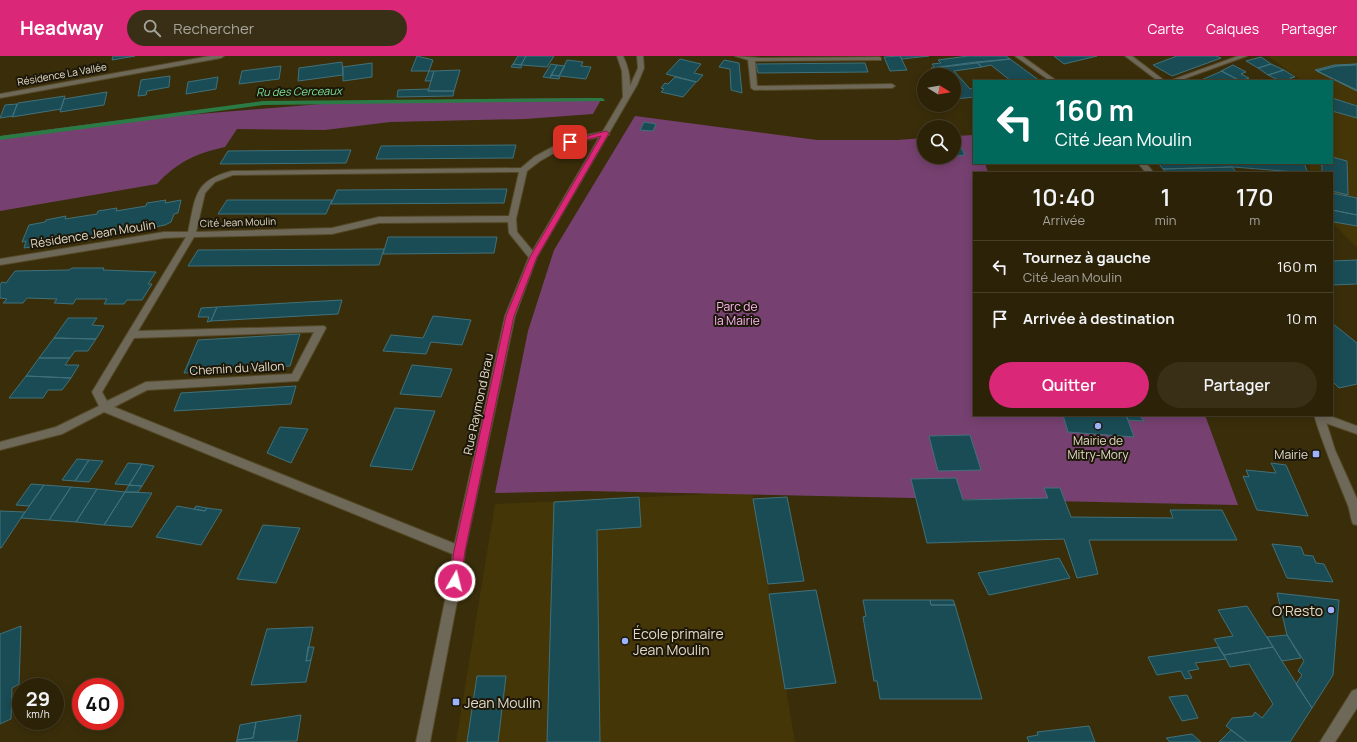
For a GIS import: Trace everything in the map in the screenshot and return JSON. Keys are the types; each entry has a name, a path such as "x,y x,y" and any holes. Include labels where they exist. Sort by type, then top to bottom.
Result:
{"street":[{"name":"Résidence La Vallée","path":"0,96 221,56"},
{"name":"Rue Raymond Brau","path":"620,56 625,63 627,79 626,96"},
{"name":"Rue Raymond Brau","path":"423,742 455,581 459,551 510,316 534,257 626,96 634,85 641,68 640,56"},
{"path":"738,56 751,58 879,59"},
{"path":"1018,56 1053,80"},
{"path":"1128,56 1161,80"},
{"path":"1175,80 1244,56"},
{"path":"751,58 754,88 892,86"},
{"path":"534,257 513,233 512,219 523,170 537,159 570,142 606,133"},
{"path":"1143,164 1149,172"},
{"name":"Cité Jean Moulin","path":"512,219 379,220 332,231 190,235 201,192 212,180 232,173 523,170"},
{"name":"Résidence Jean Moulin","path":"0,262 164,235 190,235"},
{"path":"190,235 97,392 105,408 459,551"},
{"name":"Chemin du Vallon","path":"0,446 58,431 146,386 295,378 321,328 130,335"},
{"path":"1320,416 1357,430"},
{"path":"1320,416 1330,450 1356,502 1357,520"},
{"path":"1327,742 1357,696"}],"shaded area":[{"path":"1268,56 1357,56 1357,248 1333,223 1333,172 1310,172 1309,164 1333,164 1333,80 1301,80"},
{"name":"École primaire Jean Moulin","path":"752,492 795,742 456,742 495,504"}],"green space":[{"path":"602,98 593,114 525,119 390,122 325,130 237,129 225,147 205,152 180,164 157,184 0,211 0,136 114,121 333,103 481,99"},
{"name":"Parc de la Mairie","path":"635,116 817,140 917,139 917,164 961,164 961,136 973,135 973,164 985,164 988,172 973,172 973,416 1205,416 1238,505 586,491 495,493 528,331 554,250"}],"building":[{"path":"113,56 135,56 112,60"},
{"path":"417,56 433,60 429,71 411,71"},
{"path":"518,56 526,56 521,65 513,64"},
{"path":"526,56 554,56 547,67 522,65 521,68 511,67 513,64 521,65"},
{"path":"900,56 929,56 902,59"},
{"path":"900,56 907,70 890,71 884,57"},
{"path":"968,56 1006,56 1010,59 935,68 932,64 941,63 938,60"},
{"path":"1054,56 1097,56 1064,64"},
{"path":"1177,56 1216,56 1221,58 1172,76 1153,65"},
{"path":"1261,57 1271,64 1258,68 1246,61"},
{"path":"680,59 701,64 694,73 703,75 697,82 666,74"},
{"path":"1010,59 1039,80 1010,80 991,65 982,67 976,62"},
{"path":"567,60 583,62 581,66 591,67 586,79 560,76 559,79 550,78 551,75 559,76"},
{"path":"724,60 739,63 742,93 731,90 730,69 719,67"},
{"path":"342,62 343,75 298,81 299,68"},
{"path":"976,62 982,67 961,70 961,68 931,68"},
{"path":"372,63 372,77 343,81 343,67"},
{"path":"865,63 868,72 758,73 756,64"},
{"path":"551,64 557,65 550,78 543,77"},
{"path":"1271,64 1284,70 1268,75 1258,68"},
{"path":"1357,64 1336,66 1317,71 1315,70 1334,65"},
{"path":"557,65 565,66 559,76 551,75"},
{"path":"1233,65 1246,72 1241,74 1249,78 1238,80 1221,71"},
{"path":"1357,65 1357,90 1317,71 1336,66"},
{"path":"281,66 279,79 239,84 242,71"},
{"path":"460,70 454,91 428,91 434,71"},
{"path":"1284,70 1295,77 1290,78 1293,80 1278,80 1268,75"},
{"path":"429,71 434,71 431,81 425,81"},
{"path":"1222,71 1239,80 1201,80"},
{"path":"170,76 169,87 147,91 146,95 138,96 141,80"},
{"path":"218,77 216,89 186,94 188,82"},
{"path":"675,77 696,82 683,97 661,92 664,89 661,88 665,83 668,84"},
{"path":"961,79 970,89 973,88 973,97 961,98"},
{"path":"428,89 428,91 454,91 453,96 397,97 398,90"},
{"path":"107,92 104,105 60,112 64,99"},
{"path":"65,96 61,109 12,117 18,103"},
{"path":"1333,98 1357,106 1357,118 1333,111"},
{"path":"17,104 13,116 0,118 5,105"},
{"path":"644,122 656,124 653,131 640,130"},
{"path":"516,145 513,158 376,159 381,146"},
{"path":"961,147 965,155 961,156"},
{"path":"351,150 346,163 220,164 228,151"},
{"path":"1333,157 1347,161 1348,195 1333,191 1333,172 1322,172 1322,165 1318,164 1333,164"},
{"path":"1159,164 1304,164 1308,172 1233,167 1163,169"},
{"path":"1232,167 1236,172 1165,172 1163,169"},
{"path":"507,189 504,203 331,204 337,190"},
{"path":"1333,193 1357,198 1357,215 1333,210"},
{"path":"166,200 165,203 181,200 178,213 174,214 171,222 165,225 115,235 24,248 26,241 22,242 29,225 45,222 46,220 66,216 65,219 97,214 98,211 117,208 116,211 146,206 147,203"},
{"path":"227,200 332,200 326,214 218,214"},
{"path":"1333,210 1357,215 1357,226 1334,222"},
{"path":"388,237 497,237 494,253 383,254"},
{"path":"384,249 379,265 188,266 198,250"},
{"path":"1357,260 1357,284 1333,285 1333,261"},
{"path":"72,268 104,268 103,270 156,272 148,284 152,284 142,300 127,300 124,304 104,304 107,299 76,299 73,304 54,303 57,299 27,298 23,303 3,303 7,299 0,298 0,285 2,282 6,283 15,271 69,270"},
{"path":"342,300 338,314 211,321 217,307"},
{"path":"217,307 211,321 207,322 209,317 198,317 201,308"},
{"path":"433,316 471,320 462,345 431,342 426,354 383,351 391,335 423,338"},
{"path":"68,318 97,318 92,325 104,326 96,339 54,338"},
{"path":"1333,324 1357,343 1357,384 1339,388 1333,382"},
{"path":"300,334 290,366 184,373 198,340"},
{"path":"54,338 96,339 88,351 75,351 70,358 39,358"},
{"path":"39,358 70,358 65,365 79,365 71,378 26,376"},
{"path":"412,365 452,369 441,397 400,394"},
{"path":"26,376 71,378 62,390 48,390 43,398 9,398"},
{"path":"296,386 291,404 174,411 181,393"},
{"path":"395,408 435,411 412,470 370,466"},
{"name":"Mairie de Mitry-Mory","path":"1063,416 1126,416 1134,437 1068,432"},
{"path":"1126,416 1140,416 1144,421 1128,420"},
{"path":"280,427 308,429 291,463 267,453"},
{"path":"970,435 981,470 938,471 929,436"},
{"path":"77,459 89,460 75,481 62,480"},
{"path":"89,460 103,461 89,482 75,481"},
{"path":"128,463 142,464 129,485 115,484"},
{"path":"1271,463 1286,465 1308,516 1257,510 1243,476 1249,477 1246,470 1276,473"},
{"path":"142,464 154,466 142,486 129,485"},
{"path":"956,478 963,500 1048,498 1044,488 1060,488 1071,517 1173,518 1170,510 1222,510 1237,540 1089,540 1098,574 1077,578 1064,539 927,543 911,479"},
{"path":"31,484 44,485 29,506 16,505"},
{"path":"44,485 71,487 49,520 21,518"},
{"path":"129,485 142,486 138,492 125,492"},
{"path":"71,487 97,489 76,522 49,520"},
{"path":"97,489 125,492 104,525 76,522"},
{"path":"125,492 152,493 132,527 104,525"},
{"path":"639,497 641,527 597,530 600,742 547,742 554,502"},
{"path":"787,497 804,581 768,584 753,499"},
{"path":"177,506 205,511 207,508 222,510 201,545 156,537"},
{"path":"196,506 207,508 205,511 194,509"},
{"path":"0,511 25,512 1,548 0,548"},
{"path":"263,525 300,528 276,583 237,579"},
{"path":"1272,544 1301,547 1304,555 1313,556 1316,563 1324,564 1333,582 1287,578"},
{"path":"1059,558 1070,578 989,595 978,573"},
{"path":"816,590 836,683 785,689 769,594"},
{"path":"1277,593 1339,600 1333,675 1312,708 1296,684 1302,675 1298,671 1304,661 1287,635"},
{"path":"863,600 930,600 931,605 955,605 982,699 880,699 877,681 874,681 863,617 866,616"},
{"path":"930,600 953,600 955,605 931,605"},
{"path":"1247,606 1273,647 1224,655 1214,639 1233,636 1218,610"},
{"path":"21,626 19,678 12,678 11,719 0,724 0,634"},
{"path":"313,627 306,661 311,660 306,682 251,685 267,629"},
{"path":"1287,635 1301,658 1282,661 1267,637"},
{"path":"308,647 314,647 311,660 306,661"},
{"path":"1218,647 1226,659 1195,663 1199,669 1188,671 1192,678 1185,679 1181,671 1157,675 1148,657"},
{"path":"1273,647 1312,708 1290,742 1247,742 1226,726 1232,718 1253,716 1255,712 1262,718 1273,704 1249,664 1230,667 1224,655"},
{"path":"477,676 506,676 498,742 467,742"},
{"path":"1187,695 1198,718 1182,721 1169,697"},
{"path":"301,715 297,741 236,742 237,740 253,738 256,722"},
{"path":"256,722 253,738 237,740 240,725"},
{"path":"1089,726 1095,742 1029,742 1027,737 1038,735 1037,732"},
{"path":"1231,730 1247,742 1219,742"},
{"path":"1192,734 1201,742 1170,742 1166,738"}],"waterway":[{"name":"Ru des Cerceaux","path":"0,138 263,103 602,100"}],"place":[{"name":"Mairie de Mitry-Mory","path":"1098,426"},
{"name":"Mairie","path":"1316,454"},
{"name":"O'Resto","path":"1331,610"},
{"name":"École primaire Jean Moulin","path":"625,641"},
{"name":"Jean Moulin","path":"456,702"}],"route":[{"path":"455,581 459,551 510,316 534,257 606,133 570,142"}]}
